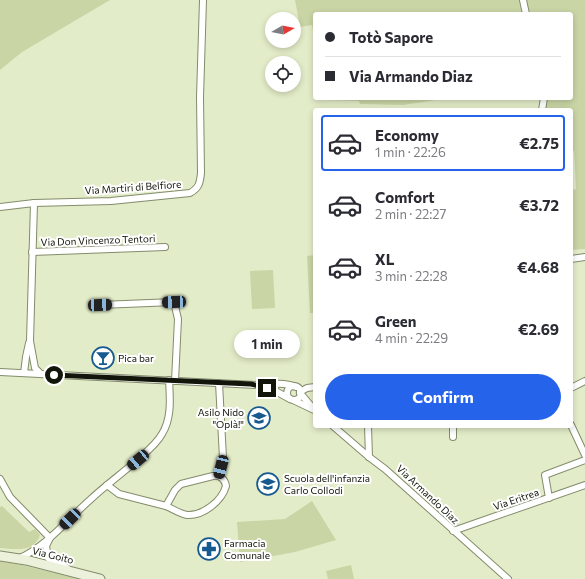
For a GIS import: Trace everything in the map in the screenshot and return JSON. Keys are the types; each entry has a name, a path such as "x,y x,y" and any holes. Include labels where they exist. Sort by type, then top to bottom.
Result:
{"street":[{"name":"Via Martiri di Belfiore","path":"0,207 34,203 133,199 190,193 196,189 200,182 201,174 200,97 203,0"},
{"path":"523,0 526,12"},
{"name":"Via Don Vincenzo Tentori","path":"34,203 30,341 35,368 41,374"},
{"name":"Via Don Vincenzo Tentori","path":"32,252 165,247"},
{"path":"573,259 585,257"},
{"path":"18,559 32,552 50,538 107,485 144,454 162,434 169,416 178,319 174,302 100,305"},
{"name":"Via Don Vincenzo Tentori","path":"24,373 30,341"},
{"path":"0,372 257,385 290,385 299,391 313,409"},
{"path":"573,387 585,381"},
{"path":"219,383 223,458 219,476"},
{"path":"257,385 270,388 313,410"},
{"path":"291,399 287,394 288,390 292,387 299,391"},
{"path":"299,391 313,387"},
{"path":"291,399 298,398 299,391"},
{"name":"Via Armando Diaz","path":"335,428 385,469 508,579"},
{"path":"368,428 369,457"},
{"path":"453,428 453,437"},
{"path":"572,428 585,455"},
{"path":"549,498 545,475 585,460"},
{"path":"107,485 119,494 166,506 187,515 197,514 208,509 219,498 225,488 224,480 219,476"},
{"path":"166,506 175,490 181,484 219,476"},
{"path":"0,479 10,497 50,538"},
{"name":"Via Eritrea","path":"453,531 585,485"},
{"path":"50,538 46,546 48,558 72,571"},
{"name":"Via Goito","path":"0,556 72,571 100,579"}],"green space":[{"path":"0,0 110,0 22,52 0,70"},
{"path":"295,0 585,0 585,249 573,250 573,190 576,189 573,151 573,108 544,108 545,100 573,100 573,12 313,12 313,30 312,25 301,27 301,12 297,12"},
{"path":"327,100 436,100 403,105 360,104 359,101"},
{"path":"313,255 313,313 310,313 307,256"},
{"path":"273,270 275,308 252,309 250,271"},
{"path":"312,501 336,540 295,552 240,562 237,522 285,519"},
{"path":"2,506 29,532 35,529 40,535 33,545 23,549 0,548 0,507"},
{"path":"0,561 22,565 79,579 0,579"},
{"path":"351,565 354,579 328,579 326,571"}],"place":[{"name":"Pica bar","path":"103,358"},
{"name":"Asilo Nido \"Oplà!\"","path":"259,418"},
{"name":"Scuola dell'infanzia Carlo Collodi","path":"268,484"},
{"name":"Farmacia Comunale","path":"209,549"}],"route":[{"path":"54,375 251,384 267,388"}]}
